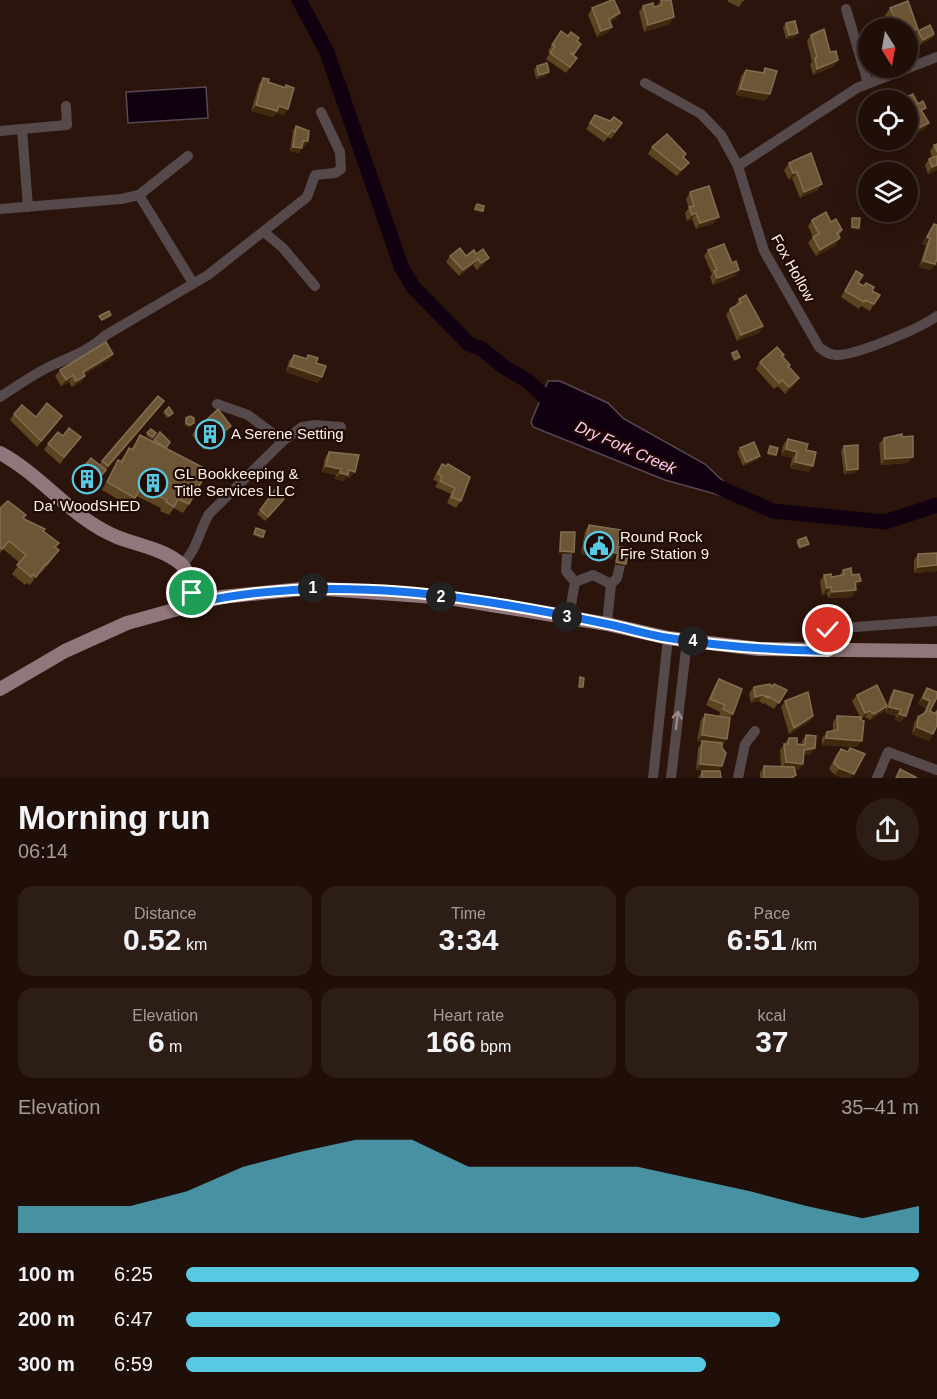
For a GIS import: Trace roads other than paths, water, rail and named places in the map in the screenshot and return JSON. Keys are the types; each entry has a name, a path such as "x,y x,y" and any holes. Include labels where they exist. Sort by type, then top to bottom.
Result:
{"main road":[{"path":"0,453 31,474 87,521 116,537 164,554 182,565 196,603"},
{"path":"0,689 92,638 127,623 196,603 261,592 340,588 449,598 569,617 668,638 759,649 937,651"}],"street":[{"path":"846,9 868,83"},
{"path":"738,166 868,83 937,57"},
{"name":"Fox Hollow","path":"645,83 701,114 721,135 738,166 764,251 819,347 825,352 841,355 912,331 937,316"},
{"path":"0,130 67,125 66,106"},
{"path":"0,397 53,365 86,350 106,335 208,274 307,197 315,175 335,173 341,169 340,152 321,112"},
{"path":"22,129 28,207"},
{"path":"0,209 139,195 188,156"},
{"path":"139,195 193,283"},
{"path":"264,232 283,248 315,286"},
{"path":"217,404 248,415 283,441"},
{"path":"182,565 194,552 202,525 209,514 283,441 306,425 341,427"},
{"path":"567,554 566,571 575,582 569,617"},
{"path":"611,584 617,578 620,565"},
{"path":"575,582 593,575 611,584"},
{"path":"607,624 612,594 611,584"},
{"path":"828,651 828,630 937,621"},
{"path":"653,778 668,638"},
{"path":"671,778 687,641"},
{"path":"738,778 745,744 755,731"},
{"path":"877,778 888,752 937,770"}],"water":[{"path":"206,87 208,118 128,123 126,92"},
{"path":"548,381 560,381 608,403 624,419 705,464 723,481 726,497 665,480 533,427 531,422"}],"waterway":[{"name":"Dry Fork Creek","path":"299,0 327,52 401,266 413,287 469,344 482,349 504,367 528,381 557,409"},
{"name":"Dry Fork Creek","path":"707,482 773,511 885,522 937,505"}],"place":[{"name":"A Serene Setting","path":"210,434"},
{"name":"Da' WoodSHED","path":"87,479"},
{"name":"GL Bookkeeping & Title Services LLC","path":"153,483"},
{"name":"Round Rock Fire Station 9","path":"599,546"}]}
